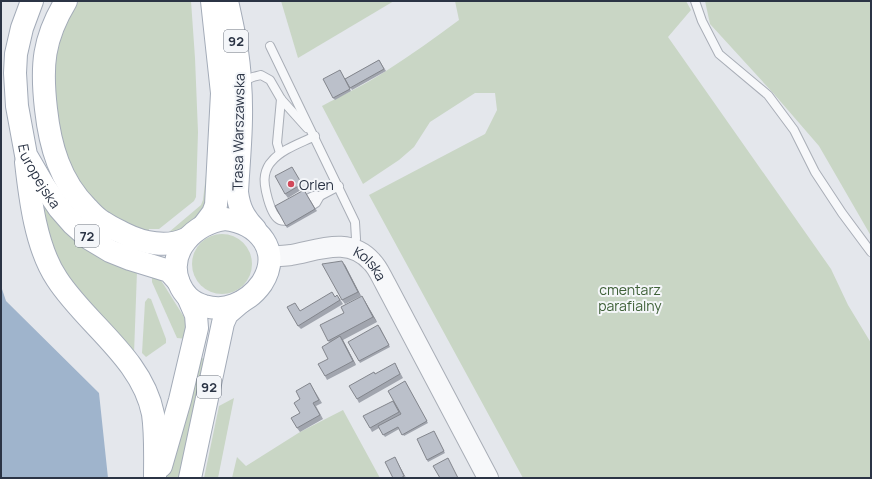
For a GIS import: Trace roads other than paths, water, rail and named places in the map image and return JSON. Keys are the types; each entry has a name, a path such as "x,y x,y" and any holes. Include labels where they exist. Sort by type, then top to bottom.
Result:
{"main road":[{"name":"Europejska","path":"32,1 22,28 16,54 15,72 17,106 26,155 44,186 59,208 73,224 100,245 119,255 169,271 184,290"},
{"name":"Europejska","path":"66,1 50,34 44,64 44,89 50,136 54,153 62,173 78,198 91,213 102,222 120,232 136,239 152,243 176,242 186,239"},
{"name":"Trasa Warszawska","path":"204,225 216,205 222,114 221,76 212,1"},
{"name":"Trasa Warszawska","path":"227,1 236,44 240,82 241,107 237,192 238,200 244,216 258,233"},
{"path":"26,155 30,191 39,235 46,258 56,278 96,327 118,350 130,365 143,386 152,414 156,478"},
{"name":"92","path":"156,478 180,400 197,328 196,315 175,271 176,261 186,239 204,225 218,220 230,219 240,221 258,233 266,244 269,257 269,266 260,285 253,293 228,314 224,323 190,478"},
{"name":"92","path":"184,290 204,306 214,309 228,308 241,302"}],"street":[{"path":"269,257 290,255 332,247 354,249"},
{"name":"Kolska","path":"354,249 369,258 376,267 488,478"}],"lane":[{"path":"695,1 702,21 719,54 768,95 794,130 815,172 842,213 871,252"},
{"name":"Kolska","path":"270,46 315,136 355,222 356,239 354,249"},
{"path":"240,82 261,75 266,77 274,85 282,99 315,136 280,153 272,160 268,167 265,175 265,185 280,220 286,221 316,203 320,196"},
{"path":"280,153 276,143 282,99"},
{"path":"294,206 313,196 320,196 339,186"}],"water":[{"path":"1,286 6,301 99,393 108,478 1,478"}],"place":[{"name":"Orlen","path":"291,184"}],"park label":[{"name":"cmentarz parafialny","path":"630,298"}]}
